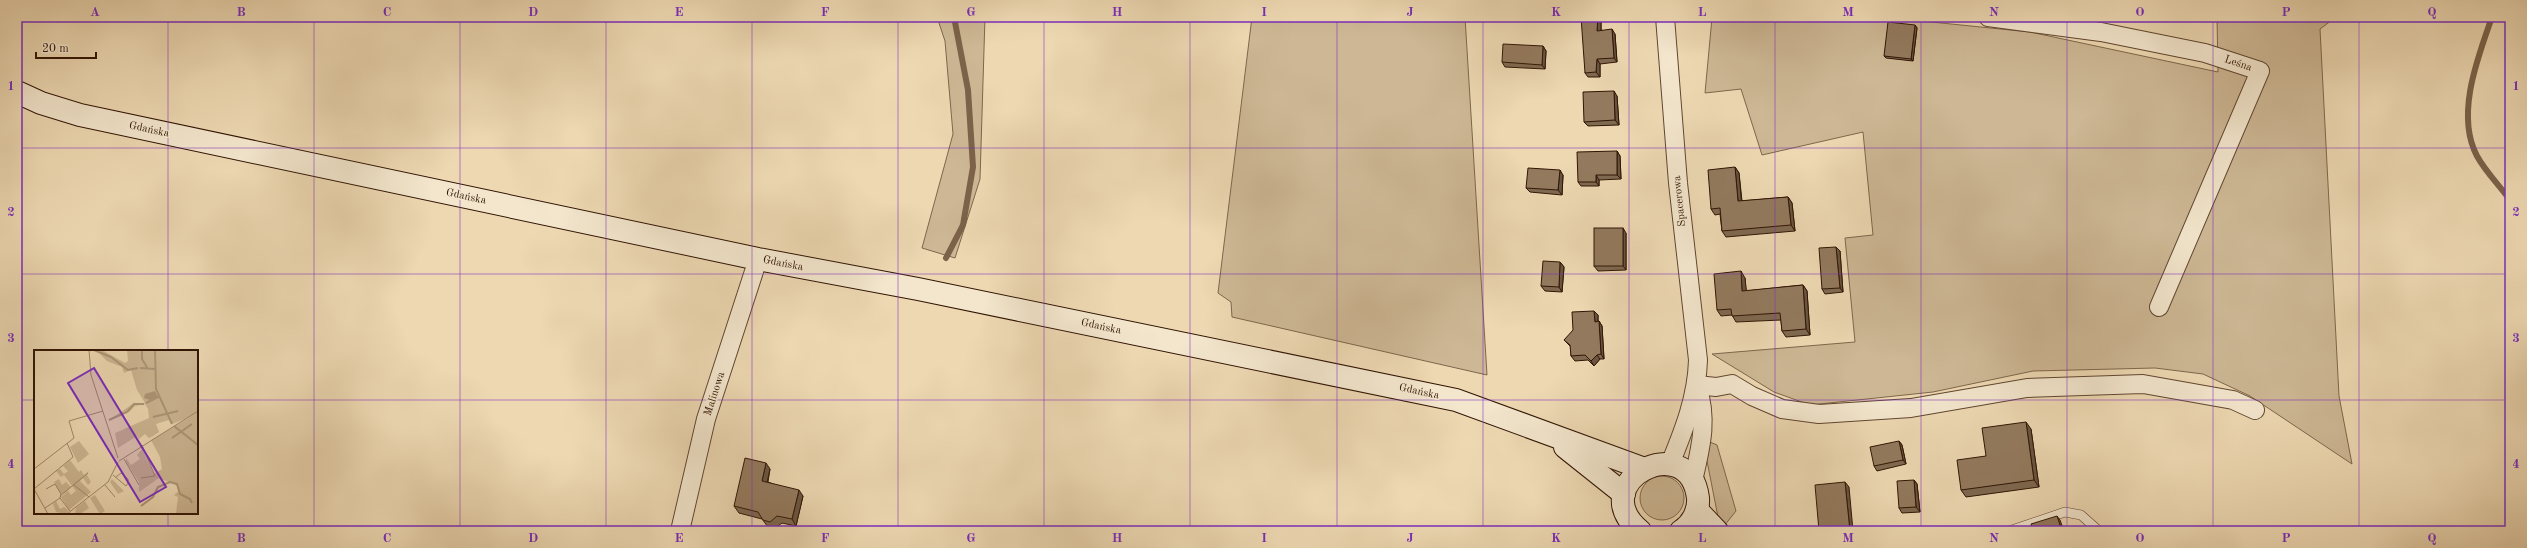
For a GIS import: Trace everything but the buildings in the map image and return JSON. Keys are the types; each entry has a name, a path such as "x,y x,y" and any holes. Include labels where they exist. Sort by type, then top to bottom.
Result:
{"main road":[{"name":"Gdańska","path":"17,92 41,103 80,115 758,259 918,289 1456,400 1549,436 1642,468"},
{"name":"Gdańska","path":"1549,436 1624,494"},
{"path":"1640,531 1631,524 1624,510 1624,494 1630,479 1642,468 1655,464 1670,464 1683,470 1693,481 1698,500 1697,510 1688,526 1681,531"},
{"path":"1697,510 1717,531"}],"street":[{"name":"Spacerowa","path":"1665,17 1678,183 1698,360 1697,385 1682,436 1670,464"},
{"name":"Leśna","path":"1988,17 2101,32 2198,51 2260,71 2159,307"},
{"name":"Malinowa","path":"680,531 706,419 758,259"},
{"path":"1697,385 1716,387 1732,384 1752,396 1782,409 1819,414 1910,408 2027,388 2143,384 2233,400 2255,410"},
{"name":"Spacerowa","path":"1693,481 1703,433 1704,408 1697,385"}],"lane":[{"path":"2009,531 2065,512 2081,515 2099,531"}],"shaded area":[{"path":"937,17 985,17 980,179 955,258 922,248 953,134 945,41"},
{"path":"1252,17 1465,17 1487,375 1232,317 1231,302 1218,293"},
{"path":"1882,17 2030,32 2218,72 2217,17 2336,17 2320,29 2339,396 2352,464 2250,396 2203,374 2155,368 2033,371 1933,392 1810,405 1774,392 1712,354 1855,342 1845,238 1873,235 1863,132 1762,155 1741,89 1705,93 1712,18"},
{"path":"1710,442 1717,445 1736,511 1724,526 1718,517 1707,461"},
{"path":"1662,476 1674,480 1680,486 1684,498 1680,510 1674,516 1662,520 1650,516 1644,510 1640,498 1644,486 1650,480"}],"waterway":[{"path":"946,258 963,225 973,167 968,90 954,17"},
{"path":"2492,17 2475,68 2468,105 2468,123 2471,140 2480,162 2510,200"}]}
